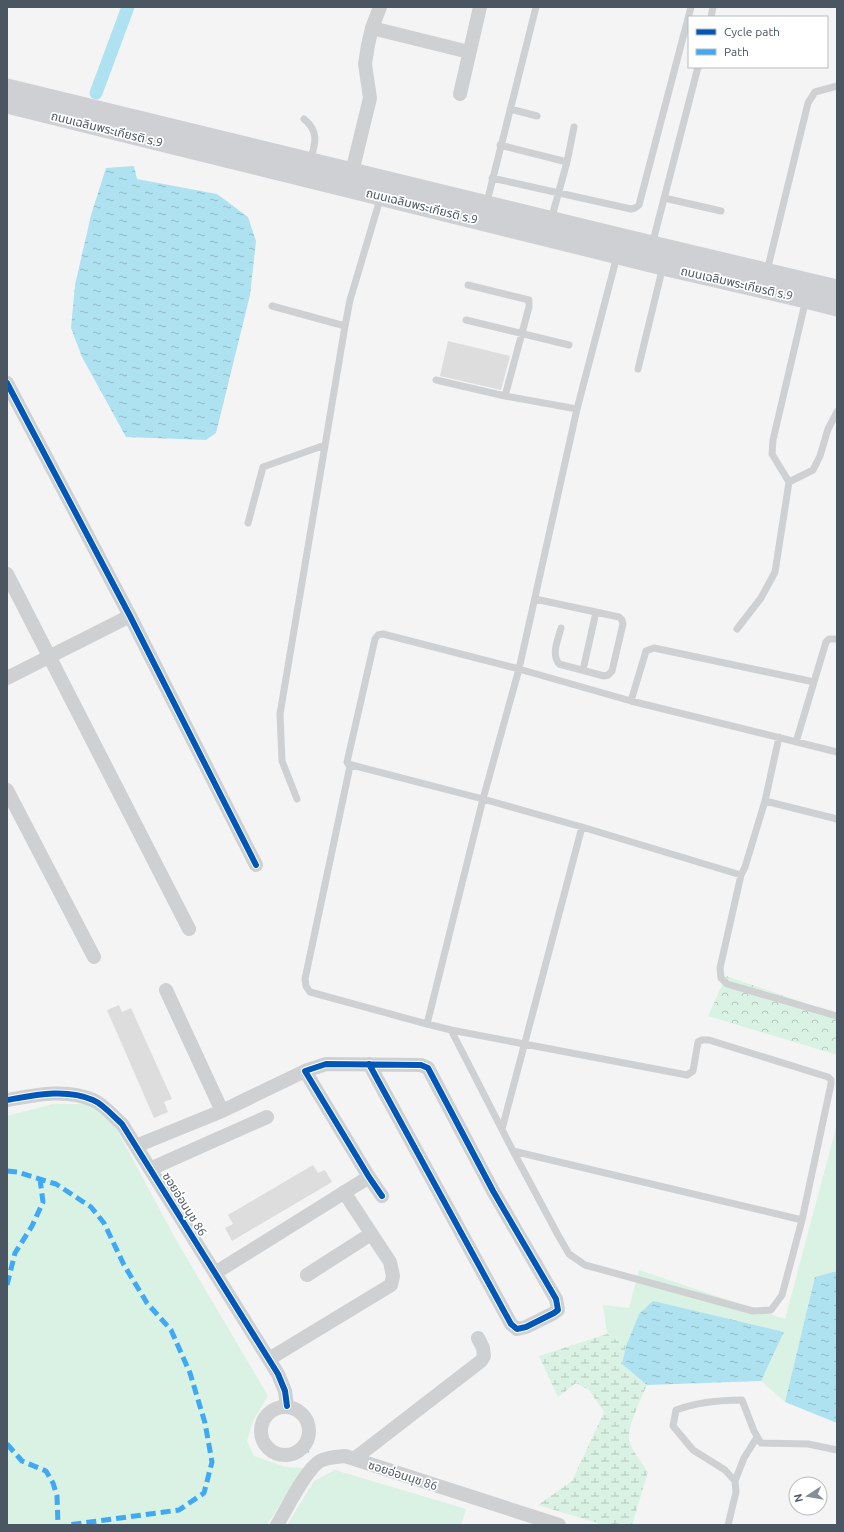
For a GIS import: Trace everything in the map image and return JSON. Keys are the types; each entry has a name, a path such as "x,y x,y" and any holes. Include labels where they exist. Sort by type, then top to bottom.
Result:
{"main road":[{"name":"ถนนเฉลิมพระเกียรติ ร.9","path":"7,88 837,289"},
{"name":"ถนนเฉลิมพระเกียรติ ร.9","path":"7,104 663,266 837,307"}],"street":[{"path":"352,172 370,98 365,64 372,28 380,7"},
{"path":"460,94 480,7"},
{"path":"372,28 469,52"},
{"path":"7,383 130,616 256,865"},
{"path":"7,574 50,655 189,929"},
{"path":"7,678 130,616"},
{"path":"7,790 94,957"},
{"path":"166,990 222,1111"},
{"path":"136,1146 222,1111 305,1071 326,1064 369,1064 420,1065 428,1068 493,1191 556,1299 558,1310 517,1329 511,1324 369,1064"},
{"path":"305,1071 369,1178 382,1196"},
{"name":"ซอยอ่อนนุช 86","path":"7,1100 37,1094 74,1094 95,1100 122,1124 278,1374 286,1391 287,1406"},
{"path":"150,1169 267,1117"},
{"path":"215,1273 344,1192 369,1178"},
{"path":"269,1359 391,1285 393,1276 390,1262 344,1192"},
{"path":"307,1275 372,1234"},
{"path":"354,1459 481,1361 484,1356 483,1348 478,1338"},
{"name":"ซอยอ่อนนุช 86","path":"277,1525 310,1470 320,1461 330,1457 345,1456 559,1525"}],"lane":[{"path":"488,194 536,7"},
{"path":"492,178 631,209 636,208 639,205 688,18"},
{"path":"652,245 698,68"},
{"path":"767,271 808,103 815,92 837,86"},
{"path":"510,109 537,116"},
{"path":"304,119 314,130 316,139 310,162"},
{"path":"551,220 567,162 574,127"},
{"path":"500,145 567,162"},
{"path":"297,799 282,761 280,714 350,300 381,196"},
{"path":"664,198 721,211"},
{"path":"427,1024 483,799 519,669 577,410 617,254"},
{"path":"638,369 663,266"},
{"path":"468,285 529,300 529,307 505,396"},
{"path":"737,629 761,598 775,572 789,482 772,454 772,447 806,299"},
{"path":"272,306 345,326"},
{"path":"466,320 569,345"},
{"path":"436,380 505,396 577,410"},
{"path":"789,482 813,470 820,456 828,429 837,412"},
{"path":"248,522 263,467 325,445"},
{"path":"535,599 620,617 623,624 612,671 608,675 604,676 559,664 556,660 555,651 561,628"},
{"path":"583,670 596,612"},
{"path":"451,1030 513,1151 569,1254 585,1265 753,1311 771,1310 782,1295 802,1220 831,1084 831,1080 828,1076 709,1040 702,1040 698,1042 693,1071 687,1075 451,1030 427,1024 310,992 306,986 306,979 350,766 347,762 375,639 378,635 383,634 519,669 631,701 837,752"},
{"path":"796,742 826,642 829,639 837,639"},
{"path":"631,701 646,651 654,648 814,682"},
{"path":"779,737 764,801 745,867 741,875 720,968 721,978 727,984 837,1016"},
{"path":"350,766 483,799 741,875"},
{"path":"764,801 837,819"},
{"path":"502,1129 582,827"},
{"path":"513,1151 802,1220"},
{"path":"735,1481 725,1470 693,1450 673,1426 676,1410 718,1400 742,1400 754,1431 761,1443 808,1444 837,1450"},
{"path":"728,1525 736,1492 735,1481 744,1458 757,1436"}],"green space":[{"path":"726,976 837,1014 837,1055 708,1016"},
{"path":"53,1104 90,1104 116,1128 175,1238 268,1396 253,1421 247,1441 254,1456 286,1467 303,1468 267,1525 7,1525 7,1116"},
{"path":"837,1124 837,1271 815,1277 785,1402 761,1381 784,1332 639,1314 626,1346 607,1334 603,1305 629,1308 639,1270 785,1319"},
{"path":"607,1334 626,1346 622,1364 647,1385 635,1412 629,1434 632,1448 648,1472 632,1525 604,1525 538,1505 572,1481 604,1412 589,1390 576,1383 558,1397 539,1356"},
{"path":"335,1470 466,1509 461,1525 287,1525 314,1481"}],"water":[{"path":"134,166 137,179 217,194 248,217 256,241 250,295 216,433 206,440 126,437 82,357 71,328 75,285 91,215 106,168"},
{"path":"837,1271 837,1423 785,1402 815,1277"},
{"path":"653,1301 784,1332 761,1381 647,1385 622,1364 626,1346 639,1314"}],"building":[{"path":"448,341 510,356 501,390 440,376"},
{"path":"119,1005 122,1012 131,1008 172,1099 164,1102 168,1112 154,1118 107,1010"},
{"path":"313,1165 318,1173 325,1170 332,1182 232,1241 225,1228 233,1224 228,1215"}],"waterway":[{"path":"96,93 128,7"}],"marked path":[{"path":"7,1171 17,1172 56,1184 91,1207 104,1223 124,1265 147,1303 171,1330 190,1373 205,1423 212,1462 204,1493 179,1510 68,1525"},
{"path":"7,1285 15,1253 32,1226 43,1202 40,1179"},
{"path":"7,1444 22,1461 46,1471 53,1483 57,1496 58,1525"}],"cycle path":[{"path":"7,383 130,616 256,865"},
{"path":"369,1064 511,1324 517,1329 526,1327 558,1310 556,1299 493,1191 428,1068 421,1065 326,1064 305,1071 382,1196"},
{"path":"7,1100 28,1096 61,1093 83,1096 101,1104 122,1124 278,1374 285,1391 287,1406"}]}
